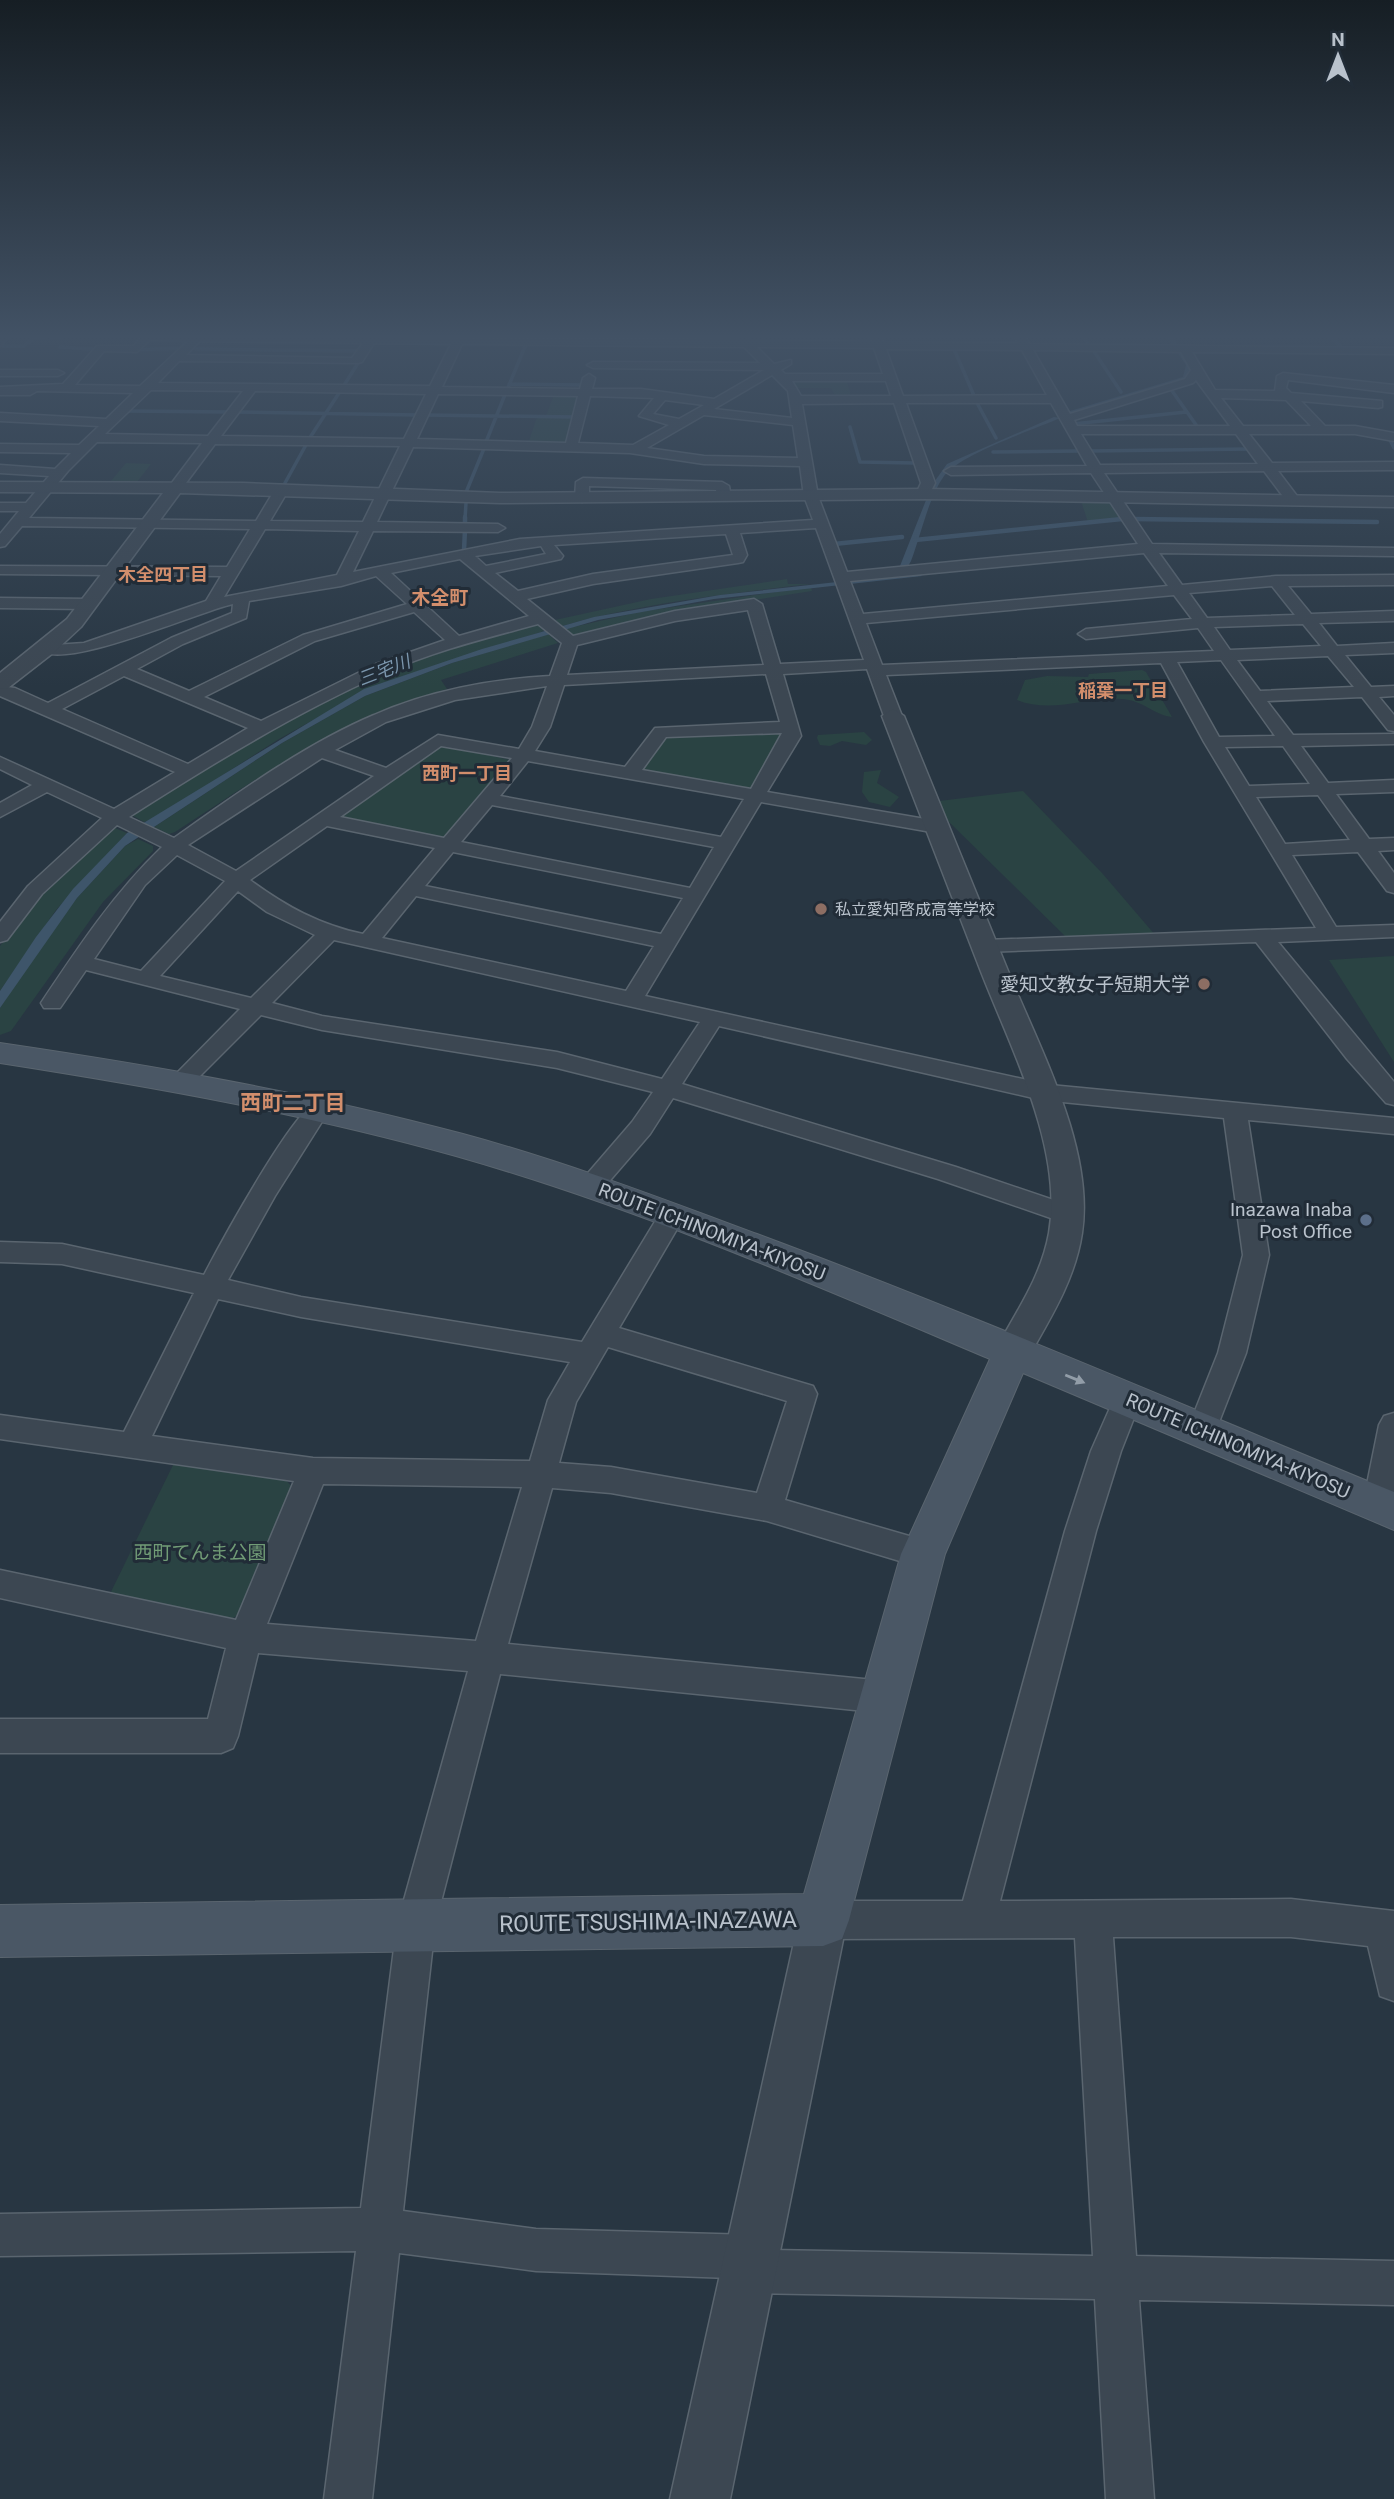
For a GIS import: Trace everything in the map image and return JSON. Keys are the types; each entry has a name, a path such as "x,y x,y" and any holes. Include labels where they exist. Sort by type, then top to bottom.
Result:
{"main road":[{"name":"ROUTE ICHINOMIYA-KIYOSU","path":"0,1054 182,1081 318,1109 476,1150 591,1186 838,1279 1386,1507"},
{"name":"ROUTE TSUSHIMA-INAZAWA","path":"0,1931 823,1920 923,1553 1012,1353"}],"street":[{"path":"2,538 77,454"},
{"path":"0,682 46,649 88,604 202,454"},
{"path":"341,581 402,454"},
{"path":"588,478 601,454"},
{"path":"659,454 704,460 757,456 805,462"},
{"path":"804,454 811,496 820,524 1060,1139 1067,1174 1069,1215 1051,1282 1012,1353"},
{"path":"917,454 929,494"},
{"path":"1085,454 1147,548 1394,887"},
{"path":"1258,454 1293,500"},
{"path":"951,471 1394,467"},
{"path":"0,469 58,472"},
{"path":"0,487 282,489 500,498 588,478 724,497 929,494 1394,502"},
{"path":"212,604 282,489"},
{"path":"497,547 500,498"},
{"path":"0,507 29,507"},
{"path":"17,522 498,528"},
{"path":"46,649 88,647 212,604 341,581 497,547 542,541 820,524"},
{"path":"514,597 606,577 738,559 732,529"},
{"path":"483,571 556,556 542,541"},
{"path":"843,584 1147,548 1394,552"},
{"path":"463,554 568,640"},
{"path":"0,570 231,572"},
{"path":"381,572 456,642"},
{"path":"856,619 1276,582 1394,580"},
{"path":"1276,582 1394,726"},
{"path":"49,709 177,641 240,615 241,598"},
{"path":"0,603 88,604"},
{"path":"568,640 676,616 754,604 792,736 632,999"},
{"path":"188,698 309,638 417,606"},
{"path":"1086,634 1202,623 1394,616"},
{"path":"0,936 35,890 119,819 188,771 261,727 361,677 456,642 543,620"},
{"path":"368,941 523,756 541,727 568,640"},
{"path":"52,1003 79,962 168,843 320,751 380,719 420,704 481,688 558,679 1394,648"},
{"path":"1167,658 1213,742 1330,934"},
{"path":"123,669 261,727"},
{"path":"0,691 49,709 188,771"},
{"path":"1255,696 1394,691"},
{"path":"629,775 661,732 790,727"},
{"path":"1213,742 1394,739"},
{"path":"145,979 237,880 439,740 937,827"},
{"path":"320,751 389,775"},
{"path":"0,762 168,843 237,880 274,908 329,933 1042,1091 1394,1126"},
{"path":"0,811 47,784"},
{"path":"1244,792 1394,786"},
{"path":"487,799 727,844"},
{"path":"324,820 696,895"},
{"path":"1278,850 1394,844"},
{"path":"411,889 667,942"},
{"path":"985,946 1264,938 1394,931"},
{"path":"182,1081 329,933"},
{"path":"1264,938 1354,1054 1394,1097"},
{"path":"79,962 322,1023 557,1060 668,1088 947,1172 1069,1215"},
{"path":"591,1186 641,1128 714,1017"},
{"path":"132,1446 208,1287 274,1171 318,1109"},
{"path":"1202,1431 1233,1353 1256,1255 1235,1111"},
{"path":"348,2499 416,1925 488,1657 562,1400 671,1217"},
{"path":"0,1252 62,1254 301,1307 595,1344 803,1394 767,1508"},
{"path":"977,1920 1004,1800 1080,1534 1109,1440 1127,1400"},
{"path":"1386,1507 1394,1425"},
{"path":"0,1427 313,1471 539,1474 611,1480 767,1508 923,1553"},
{"path":"0,1736 221,1736 245,1637 313,1471"},
{"path":"0,1584 245,1637 488,1657 884,1697"},
{"path":"701,2499 823,1920 1291,1919 1389,1930 1394,1982"},
{"path":"1093,1920 1130,2499"},
{"path":"0,2235 380,2229 536,2250 750,2264 1394,2283"}],"green space":[{"path":"126,463 151,464 137,482 111,481"},
{"path":"1081,501 1111,503 1121,518 1088,522"},
{"path":"787,579 788,584 810,584 654,605 562,626 555,620 651,599"},
{"path":"811,587 812,591 678,612 580,635 572,635 565,629 639,612"},
{"path":"536,624 544,631 376,685 279,739 156,818 144,822 130,814 270,728 357,682 423,656"},
{"path":"548,634 558,643 441,680 447,689 372,716 338,732 273,769 175,832 169,834 154,827 282,743 365,696 452,663"},
{"path":"1142,670 1146,672 1172,717 1136,702 1121,699 1056,705 1030,704 1017,700 1025,680 1047,676 1088,677 1089,674"},
{"path":"785,732 753,790 640,770 669,736"},
{"path":"864,732 872,740 866,745 842,741 830,746 820,745 817,738 818,735"},
{"path":"445,745 510,760 445,836 439,838 342,819 339,814 438,746"},
{"path":"881,770 877,783 899,797 890,807 869,802 862,792 864,772"},
{"path":"1023,791 1102,873 1156,936 1067,938 947,820 939,801"},
{"path":"115,828 127,833 56,910 0,991 0,946 34,901 108,829"},
{"path":"138,839 153,846 153,851 103,902 11,1031 0,1035 0,1008 45,939 77,898 125,846"},
{"path":"1394,956 1394,1062 1329,960"},
{"name":"西町てんま公園","path":"174,1463 283,1477 293,1488 241,1613 227,1622 108,1598"}],"water":[{"path":"976,454 944,476 925,517 911,561 907,568 900,566 932,485 947,464"},
{"path":"919,573 922,576 714,599 598,620 452,663 365,696 282,743 125,846 77,898 0,1008 0,991 36,937 73,889 127,833 364,689 482,649 594,617 720,595"}],"waterway":[{"path":"285,483 301,454"},
{"path":"467,490 482,454"},
{"path":"858,454 860,462 915,463"},
{"path":"465,519 466,503"},
{"path":"465,519 465,525"},
{"path":"915,540 1122,519"},
{"path":"1133,519 1377,522"},
{"path":"464,550 465,530"},
{"path":"834,544 902,537"}],"place":[{"name":"私立愛知啓成高等学校","path":"821,909"},
{"name":"愛知文教女子短期大学","path":"1204,984"},
{"name":"Inazawa Inaba Post Office","path":"1366,1220"}],"district":[{"name":"木全四丁目","path":"163,574"},
{"name":"木全町","path":"440,597"},
{"name":"稲葉一丁目","path":"1123,690"},
{"name":"西町一丁目","path":"467,773"},
{"name":"西町二丁目","path":"293,1103"}],"water label":[{"name":"三宅川","path":"384,670"}]}
